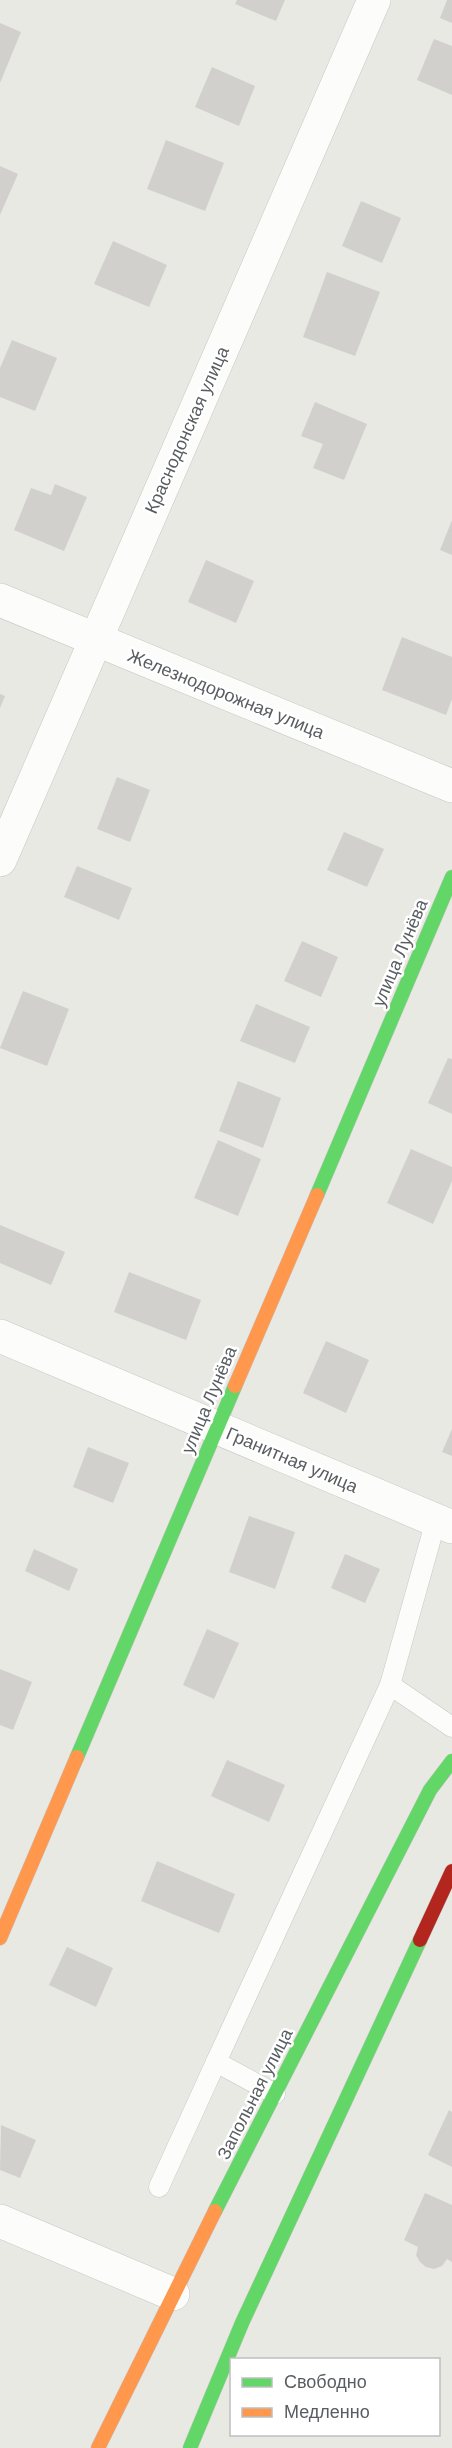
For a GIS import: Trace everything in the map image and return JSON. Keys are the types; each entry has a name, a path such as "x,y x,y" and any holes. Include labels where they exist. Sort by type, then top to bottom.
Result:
{"street":[{"name":"Краснодонская улица","path":"0,860 374,0"},
{"name":"Железнодорожная улица","path":"0,600 452,786"},
{"name":"улица Лунёва","path":"0,1938 452,877"},
{"name":"Гранитная улица","path":"0,1336 444,1524"},
{"name":"Запольная улица","path":"98,2448 430,1790 452,1761"},
{"path":"190,2448 242,2323 452,1871"},
{"path":"0,2221 174,2294"}],"lane":[{"path":"159,2187 390,1685 444,1524"},
{"path":"390,1685 452,1727"},
{"path":"216,2062 276,2094"}],"building":[{"path":"237,0 285,0 276,21 235,4"},
{"path":"447,0 452,0 452,23 440,18"},
{"path":"0,23 21,32 0,83"},
{"path":"434,39 452,46 452,95 417,80"},
{"path":"212,67 255,86 239,126 195,107"},
{"path":"166,140 224,163 205,211 147,189"},
{"path":"0,166 18,174 0,215"},
{"path":"361,201 401,218 382,263 342,246"},
{"path":"113,241 167,265 149,307 94,284"},
{"path":"327,272 380,292 355,356 303,337"},
{"path":"12,340 57,358 35,411 0,397 0,368"},
{"path":"315,402 367,424 344,480 313,468 323,444 301,436"},
{"path":"55,484 87,497 64,551 14,530 31,488 51,495"},
{"path":"452,520 452,555 440,550"},
{"path":"206,560 254,581 236,623 188,602"},
{"path":"402,637 452,657 452,699 446,715 382,690"},
{"path":"0,694 5,696 0,708"},
{"path":"117,777 150,790 130,842 97,829"},
{"path":"344,832 384,849 367,887 327,870"},
{"path":"77,866 132,888 119,920 64,897"},
{"path":"302,941 338,957 321,997 284,981"},
{"path":"23,991 69,1009 47,1066 0,1048"},
{"path":"256,1004 310,1027 295,1063 240,1041"},
{"path":"448,1058 452,1059 452,1114 428,1103"},
{"path":"238,1081 281,1098 263,1148 219,1131"},
{"path":"218,1140 261,1159 238,1216 194,1198"},
{"path":"411,1149 452,1167 452,1181 433,1224 387,1203"},
{"path":"0,1225 65,1252 51,1285 0,1263"},
{"path":"129,1272 201,1300 186,1340 114,1312"},
{"path":"326,1341 369,1360 346,1413 303,1393"},
{"path":"452,1429 452,1456 442,1452"},
{"path":"88,1447 129,1463 113,1503 73,1487"},
{"path":"249,1516 295,1532 275,1589 229,1572"},
{"path":"34,1549 78,1569 69,1591 25,1571"},
{"path":"345,1554 380,1569 365,1603 331,1588"},
{"path":"207,1629 239,1643 214,1699 183,1685"},
{"path":"0,1669 32,1682 13,1730 0,1725"},
{"path":"227,1760 285,1785 269,1822 211,1796"},
{"path":"157,1861 235,1894 219,1933 141,1901"},
{"path":"67,1947 113,1968 96,2007 49,1985"},
{"path":"449,2110 452,2112 452,2167 428,2155"},
{"path":"1,2125 36,2140 20,2178 0,2170"},
{"path":"425,2193 452,2205 452,2262 447,2259 442,2266 434,2269 420,2262 416,2255 418,2247 404,2240"}],"traffic: fast":[{"path":"317,1195 452,877"},
{"path":"77,1757 235,1386"},
{"path":"215,2211 430,1790 452,1761"},
{"path":"190,2448 242,2323 420,1940"}],"traffic: slow":[{"path":"235,1386 317,1195"},
{"path":"0,1938 77,1757"},
{"path":"98,2448 215,2211"}],"traffic: jam":[{"path":"420,1940 452,1871"}]}
